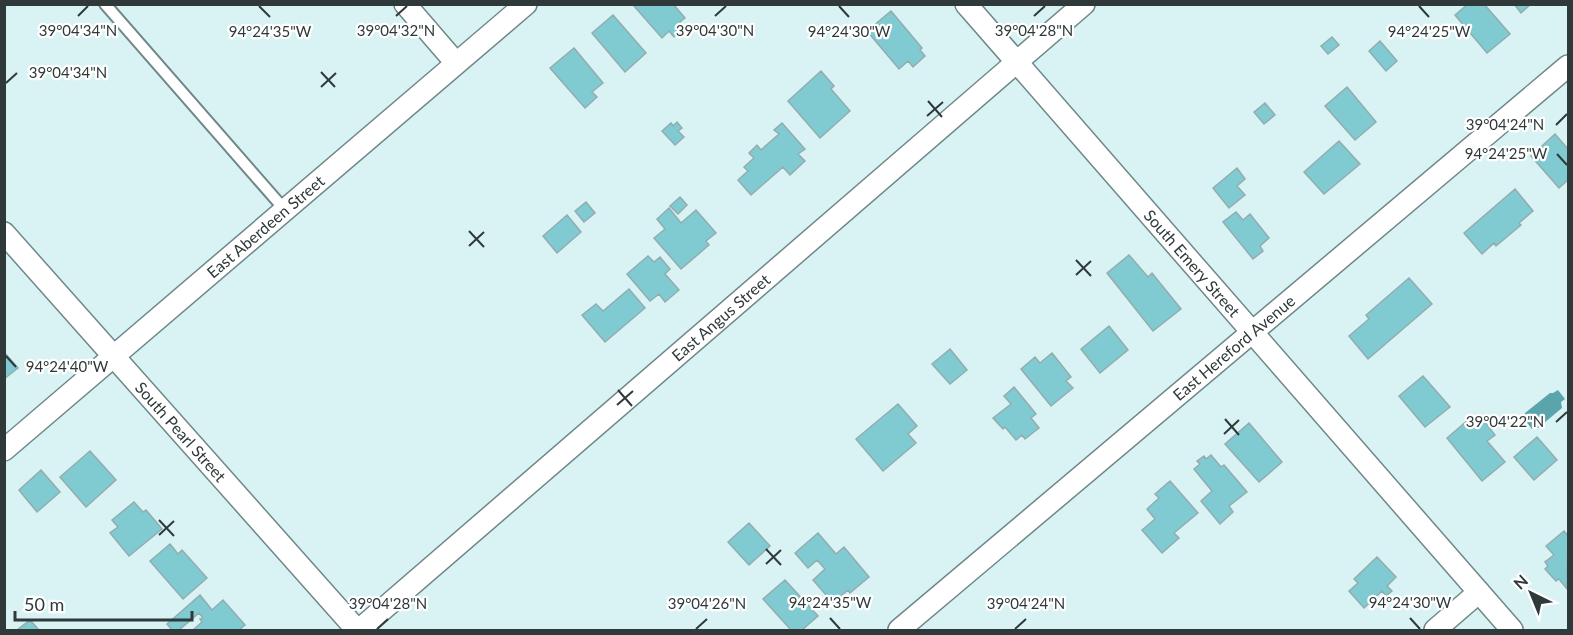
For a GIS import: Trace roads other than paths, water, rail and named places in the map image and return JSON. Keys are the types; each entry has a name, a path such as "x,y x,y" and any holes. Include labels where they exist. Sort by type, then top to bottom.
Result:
{"street":[{"path":"405,4 456,63"},
{"name":"East Aberdeen Street","path":"4,450 526,4"},
{"name":"South Emery Street","path":"966,4 1512,630"},
{"name":"East Angus Street","path":"358,630 1084,4"},
{"name":"East Hereford Avenue","path":"899,630 1250,332 1569,66"},
{"name":"South Pearl Street","path":"4,233 358,630"},
{"path":"1435,630 1479,592"}],"lane":[{"path":"105,4 285,210"}],"water":[{"path":"1558,390 1565,399 1561,402 1562,408 1538,428 1532,429 1524,419 1525,413 1550,393"}]}
